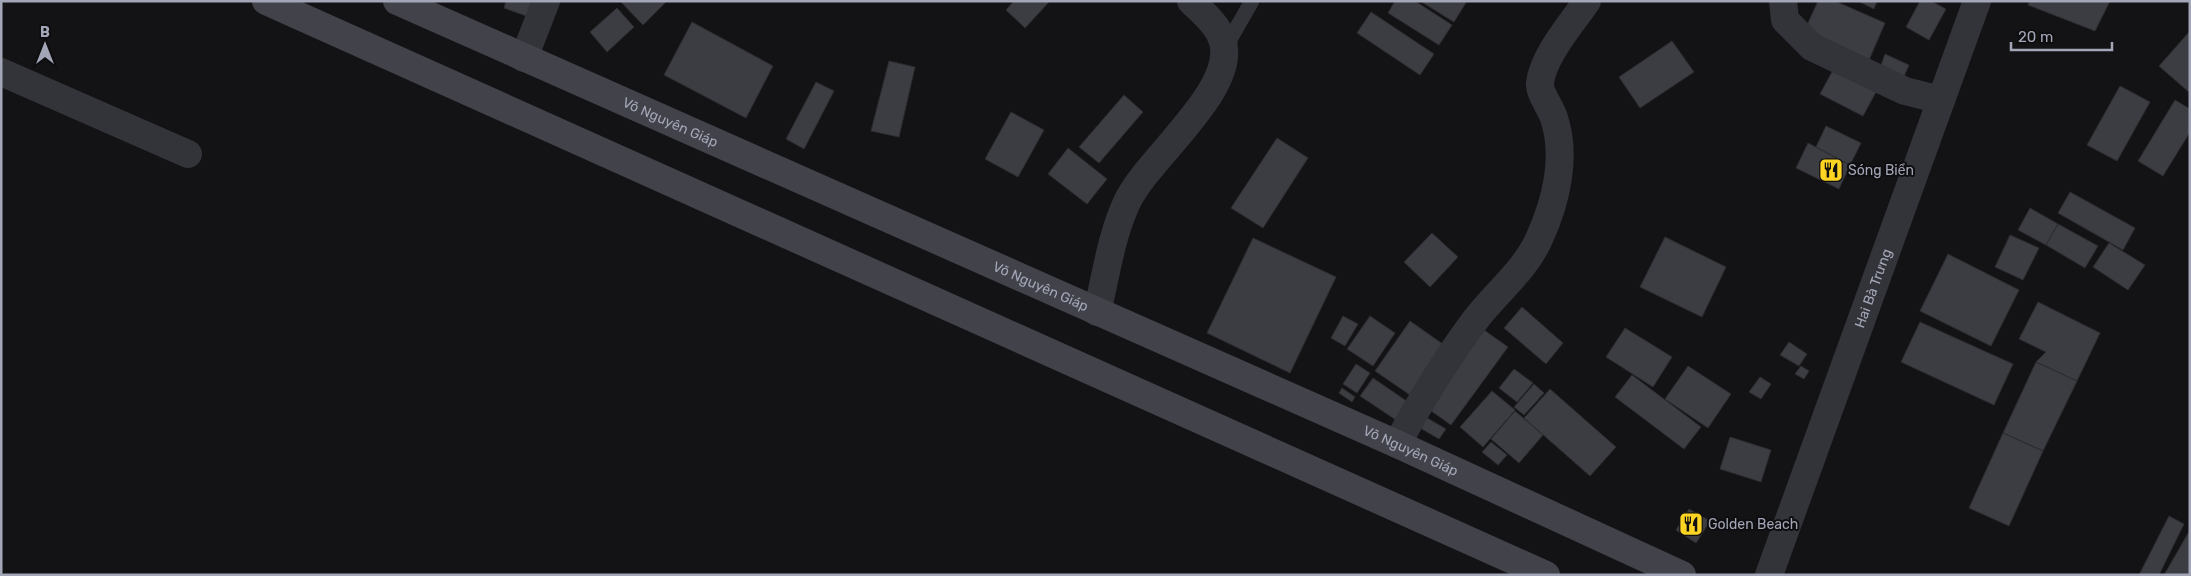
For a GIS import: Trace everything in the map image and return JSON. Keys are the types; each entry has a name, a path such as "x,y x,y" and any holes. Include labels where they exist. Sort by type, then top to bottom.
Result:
{"main road":[{"path":"266,1 1546,575"},
{"name":"Võ Nguyên Giáp","path":"397,1 1397,444 1682,575"}],"street":[{"path":"524,58 546,1"},
{"path":"1097,312 1118,226 1127,202 1138,181 1198,111 1220,78 1225,48 1217,28 1191,1"},
{"path":"1397,444 1435,376 1477,317 1509,282 1539,240 1554,197 1561,149 1554,118 1540,84 1547,60 1587,1"},
{"path":"1782,1 1784,20 1812,47 1905,92 1941,100"},
{"name":"Hai Bà Trưng","path":"1769,575 1977,1"},
{"path":"1,72 188,154"}],"lane":[{"path":"1225,48 1252,1"}],"building":[{"path":"506,1 534,1 529,17 504,8"},
{"path":"620,1 667,1 643,25"},
{"path":"1014,1 1050,1 1025,28 1006,10"},
{"path":"1395,1 1415,1 1452,25 1439,45 1388,13"},
{"path":"1420,1 1467,1 1454,22"},
{"path":"1818,1 1835,1 1885,23 1869,60 1804,32"},
{"path":"1858,1 1877,1 1874,9"},
{"path":"1920,1 1931,1 1946,9 1929,40 1906,27"},
{"path":"2029,1 2110,1 2095,31 2028,5"},
{"path":"617,8 634,27 607,52 590,32"},
{"path":"1371,12 1434,54 1420,75 1357,33"},
{"path":"692,22 773,66 746,118 664,75"},
{"path":"2190,31 2190,93 2159,66"},
{"path":"1672,41 1694,72 1640,108 1619,77"},
{"path":"1885,54 1909,65 1902,81 1879,71"},
{"path":"889,61 915,67 899,137 871,131"},
{"path":"1833,70 1876,92 1863,116 1820,94"},
{"path":"816,82 834,91 804,149 786,139"},
{"path":"2120,86 2150,102 2117,161 2087,145"},
{"path":"1124,95 1143,112 1099,163 1079,147"},
{"path":"2175,100 2190,109 2190,132 2163,176 2138,161"},
{"path":"1011,112 1044,130 1018,177 985,159"},
{"path":"1826,126 1861,143 1850,165 1816,147"},
{"path":"1277,138 1308,158 1263,228 1231,208"},
{"path":"1808,143 1850,165 1839,189 1796,168"},
{"path":"1068,148 1107,179 1087,204 1048,174"},
{"path":"2070,192 2135,228 2123,250 2058,213"},
{"path":"2030,208 2058,224 2046,245 2018,230"},
{"path":"2058,224 2098,246 2085,268 2046,245"},
{"path":"1432,233 1458,257 1430,287 1404,262"},
{"path":"2010,235 2039,248 2023,280 1995,267"},
{"path":"1665,237 1726,267 1702,317 1640,287"},
{"path":"1253,238 1336,277 1290,373 1207,333"},
{"path":"2109,243 2145,265 2128,290 2093,267"},
{"path":"1948,254 2019,290 1991,346 1920,311"},
{"path":"2038,302 2100,333 2077,381 2036,362 2046,352 2019,339"},
{"path":"1522,307 1563,343 1546,364 1504,328"},
{"path":"1343,316 1358,324 1345,346 1331,338"},
{"path":"1370,316 1395,333 1373,366 1347,349"},
{"path":"1410,321 1447,347 1413,397 1375,371"},
{"path":"1920,322 2013,364 1994,405 1901,362"},
{"path":"1625,328 1672,357 1653,387 1606,357"},
{"path":"1484,330 1508,347 1451,425 1427,408"},
{"path":"1789,342 1807,354 1799,366 1780,355"},
{"path":"2036,362 2077,381 2043,451 2003,433"},
{"path":"1356,364 1370,373 1357,393 1343,384"},
{"path":"1688,366 1731,394 1708,428 1665,399"},
{"path":"1801,366 1809,371 1804,379 1795,374"},
{"path":"1514,369 1533,383 1517,402 1499,388"},
{"path":"1632,375 1701,427 1684,449 1615,397"},
{"path":"1760,377 1771,384 1761,399 1749,392"},
{"path":"1373,378 1408,402 1396,420 1360,396"},
{"path":"1534,384 1544,393 1524,415 1514,407"},
{"path":"1342,388 1355,397 1352,402 1339,393"},
{"path":"1550,389 1616,447 1590,476 1524,418"},
{"path":"1492,391 1515,410 1483,447 1460,427"},
{"path":"1515,411 1543,435 1519,463 1491,439"},
{"path":"1422,415 1446,429 1439,439 1415,425"},
{"path":"2003,433 2043,451 2009,526 1969,508"},
{"path":"1730,437 1771,450 1761,482 1720,469"},
{"path":"1491,442 1507,455 1498,465 1482,452"},
{"path":"1689,509 1710,521 1696,543 1676,530"},
{"path":"2169,516 2184,524 2159,575 2139,575"},
{"path":"2190,530 2190,575 2164,575"}],"place":[{"name":"Sóng Biển","path":"1831,170"},
{"name":"Golden Beach","path":"1691,524"}]}
